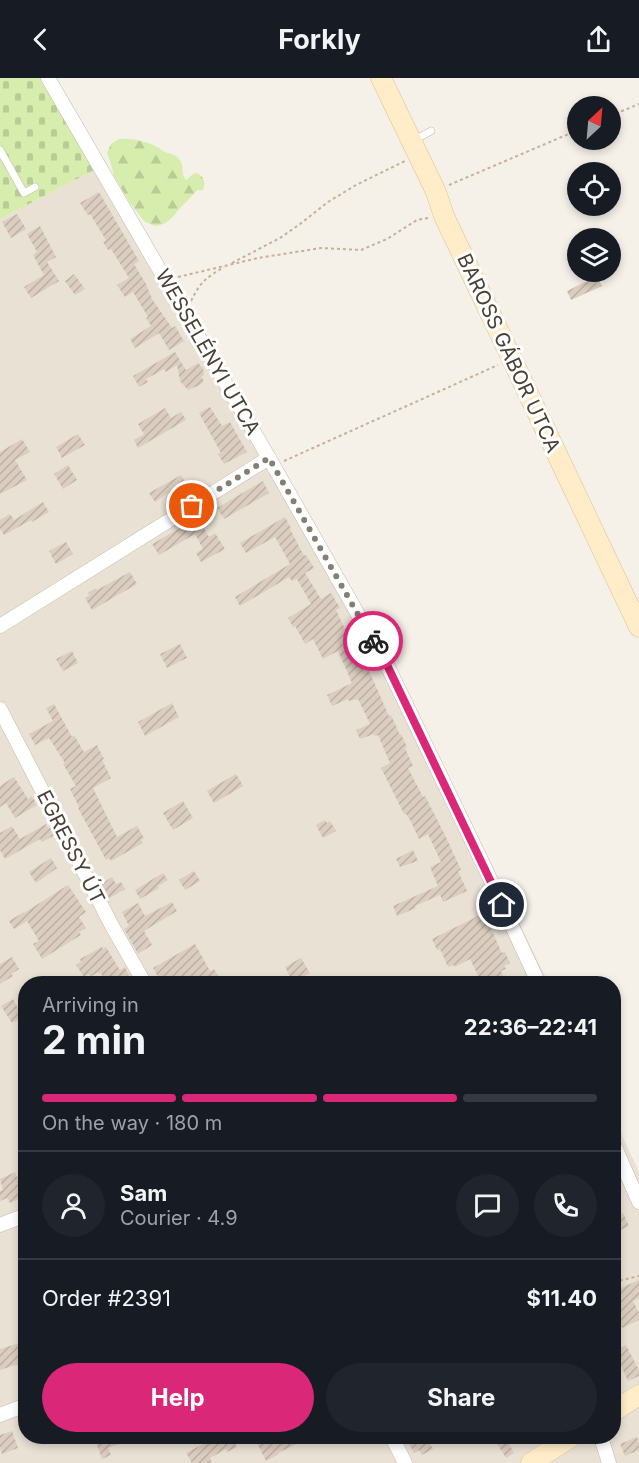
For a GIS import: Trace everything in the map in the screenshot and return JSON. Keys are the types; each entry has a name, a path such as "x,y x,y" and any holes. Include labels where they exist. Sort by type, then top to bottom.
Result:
{"street":[{"name":"WESSELÉNYI UTCA","path":"48,78 388,667 535,976"},
{"name":"BAROSS GÁBOR UTCA","path":"381,78 639,627"},
{"path":"0,626 271,462"},
{"name":"EGRESSY ÚT","path":"0,710 112,926 140,976"},
{"path":"621,1161 639,1202"},
{"path":"0,1225 18,1218"},
{"path":"621,1407 639,1395"},
{"path":"0,1415 18,1408"},
{"path":"396,1444 405,1463"},
{"path":"531,1463 561,1444"},
{"path":"603,1444 609,1463"}],"lane":[{"path":"415,148 431,131"},
{"path":"0,150 28,201"},
{"path":"24,193 34,187"}],"path":[{"path":"621,111 639,104"},
{"path":"436,192 567,135"},
{"path":"185,314 198,286 206,279 280,238 328,202 415,148"},
{"path":"166,280 258,258 321,248 361,250 387,239 417,220 444,216"},
{"path":"271,462 512,358"},
{"path":"621,1280 639,1276"}],"shaded area":[{"path":"98,168 389,657 545,976 18,976 18,1444 621,1444 621,1133 639,1172 639,1463 0,1463 0,219"}],"green space":[{"path":"0,78 46,78 98,168 0,219"},
{"path":"119,139 143,142 176,156 181,162 186,180 197,173 203,178 203,190 197,190 165,223 155,226 145,222 130,203 114,176 107,153 111,144"}],"building":[{"path":"99,192 139,261 134,264 152,299 172,328 175,326 184,341 169,350 159,333 135,348 130,339 151,326 133,292 125,297 117,285 129,278 111,249 108,250 103,242 106,240 90,214 88,215 80,203"},
{"path":"17,214 26,229 11,238 2,222"},
{"path":"40,226 56,257 47,262 59,281 31,298 24,287 44,275 33,255 37,252 27,234"},
{"path":"74,274 85,289 75,295 65,281"},
{"path":"585,282 600,282 602,286 571,300 567,291"},
{"path":"175,352 186,370 198,363 203,368 204,375 201,377 204,381 200,385 188,390 180,381 177,365 166,372 164,369 146,379 148,382 139,387 133,376"},
{"path":"210,407 222,426 230,422 247,452 224,464 218,454 221,453 199,413"},
{"path":"165,408 171,418 181,412 186,420 138,448 134,440 144,434 138,424"},
{"path":"78,434 85,445 62,458 56,447"},
{"path":"22,439 30,452 15,460 27,480 0,494 0,452"},
{"path":"68,465 77,480 63,489 54,474"},
{"path":"181,475 191,493 175,502 170,492 155,502 149,493"},
{"path":"263,481 269,493 224,519 217,508"},
{"path":"43,502 49,512 4,535 0,529 0,520 10,514 14,520"},
{"path":"285,517 304,556 306,555 314,568 305,573 321,599 331,593 340,608 336,610 358,657 362,655 389,716 391,715 407,747 405,748 413,766 408,768 423,797 425,796 461,870 458,871 467,891 443,902 440,895 397,916 393,906 438,886 430,867 441,862 428,834 419,839 381,768 390,763 378,735 374,734 360,739 356,730 370,724 358,699 349,701 348,699 332,706 327,695 352,683 338,651 323,659 313,639 305,644 288,618 311,604 297,579 292,581 289,577 240,606 235,597 290,564 275,537 246,553 240,543"},
{"path":"198,518 209,537 215,533 225,549 201,562 196,553 203,549 195,534 159,555 152,544"},
{"path":"66,542 73,554 56,564 49,551"},
{"path":"130,572 137,584 92,610 85,598 90,595 88,593"},
{"path":"180,644 187,658 167,668 160,654"},
{"path":"72,651 78,663 63,671 56,659"},
{"path":"172,703 179,717 145,736 138,722"},
{"path":"54,704 72,737 74,735 84,752 97,745 104,759 102,760 111,778 93,788 117,837 137,826 144,838 141,840 143,843 111,861 109,858 106,860 78,808 70,789 76,786 49,738 35,745 29,734 53,721 46,708"},
{"path":"236,774 243,786 214,803 207,791"},
{"path":"14,777 28,799 32,796 37,805 15,818 6,803 0,807 0,786"},
{"path":"183,801 193,818 173,830 163,813"},
{"path":"325,820 327,823 330,821 336,831 323,838 316,825"},
{"path":"46,824 48,828 51,827 55,835 42,842 40,839 5,859 0,850 0,833 12,826 20,839"},
{"path":"413,850 418,861 400,867 396,859"},
{"path":"51,858 57,868 36,883 29,872"},
{"path":"194,871 200,881 185,890 179,880"},
{"path":"163,873 168,880 140,899 135,890"},
{"path":"112,877 116,884 121,882 125,889 108,899 101,884"},
{"path":"68,885 86,912 79,917 86,928 79,932 81,935 42,959 33,944 39,941 27,921 14,929 9,921"},
{"path":"172,902 177,911 144,931 152,945 138,954 124,929 129,926 122,912 138,903 145,916"},
{"path":"484,913 502,953 505,952 510,963 504,966 506,969 501,971 503,976 478,976 470,959 455,967 454,965 448,967 440,949 437,950 432,939"},
{"path":"195,944 210,971 214,969 218,976 158,976 153,968"},
{"path":"106,947 120,970 125,967 129,975 102,976 98,972 92,976 89,974 83,976 76,965 81,962 80,959"},
{"path":"12,957 19,969 0,984 0,964"},
{"path":"301,958 310,973 304,976 290,976 285,967"},
{"path":"13,999 18,1008 18,1020 12,1023 1,1006"},
{"path":"15,1172 18,1179 18,1200 10,1203 7,1198 0,1201 0,1191 3,1190 0,1179"},
{"path":"623,1213 629,1226 621,1230 621,1214"},
{"path":"639,1280 639,1298 633,1301 639,1313 639,1320 622,1328 621,1326 621,1288"},
{"path":"18,1343 18,1364 0,1370 0,1349"},
{"path":"626,1345 639,1370 639,1376 628,1381 621,1366 621,1348"},
{"path":"12,1431 18,1448 2,1454 0,1435"},
{"path":"637,1437 639,1450 625,1456 621,1444"},
{"path":"97,1444 119,1444 108,1448 111,1455 102,1459"},
{"path":"203,1444 235,1444 237,1447 227,1452 226,1449 210,1458 212,1463 192,1463 186,1453"},
{"path":"258,1444 297,1444 278,1453 266,1461"},
{"path":"409,1444 430,1444 433,1449 422,1455 419,1450 414,1453"},
{"path":"497,1444 509,1444 514,1453 506,1458"}],"way so far":[{"path":"192,506 269,458 373,641"}],"route":[{"path":"373,641 388,667 502,905"}]}
